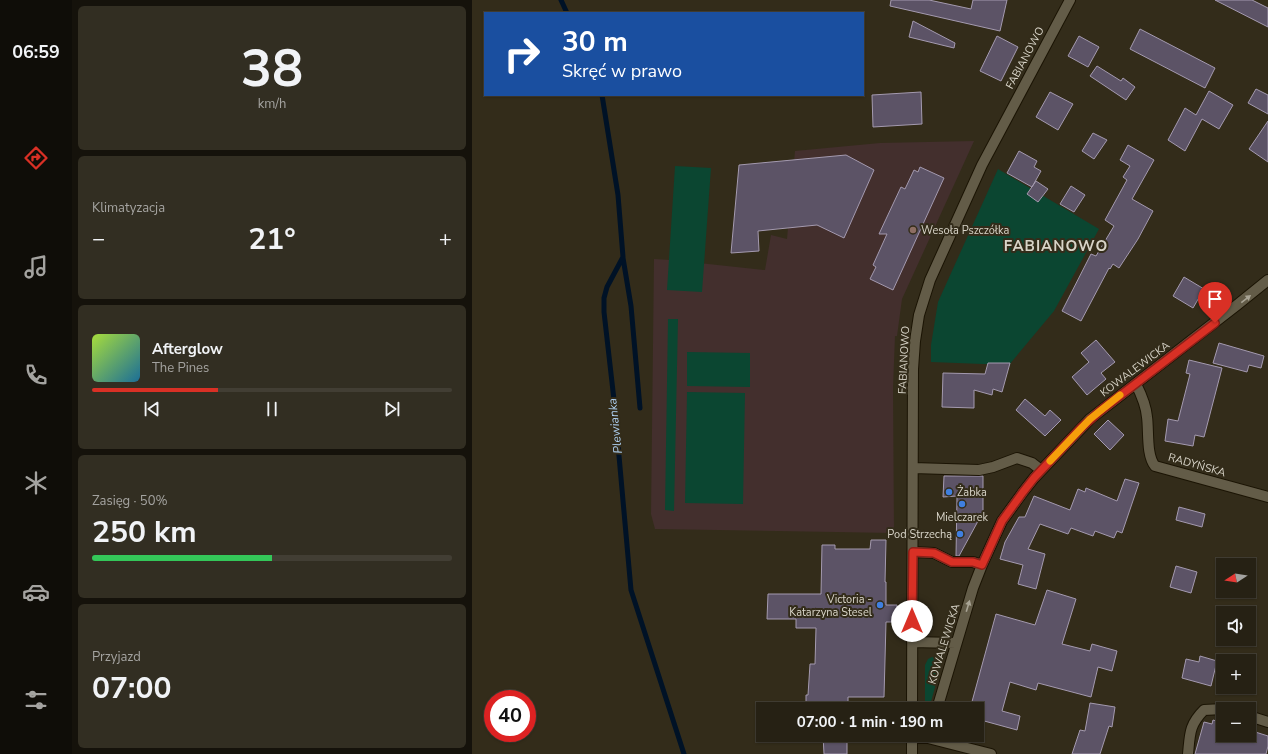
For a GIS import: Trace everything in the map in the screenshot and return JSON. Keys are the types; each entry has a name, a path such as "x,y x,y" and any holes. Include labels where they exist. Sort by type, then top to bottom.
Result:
{"street":[{"name":"FABIANOWO","path":"912,702 913,369 919,315 928,286 982,165 1070,0"},
{"name":"KOWALEWICKA","path":"939,702 973,588 982,565 1002,521 1023,492 1041,470 1090,419 1268,280"},
{"name":"RADYŃSKA","path":"1136,384 1144,401 1147,416 1150,455 1155,466 1268,498"},
{"path":"913,468 979,470 993,467 1017,458 1032,463 1041,470"},
{"path":"913,552 934,553 952,562 973,562 982,565"},
{"path":"912,642 956,644"},
{"path":"1188,754 1191,728 1195,718 1204,710 1216,709"},
{"path":"1256,718 1268,722"},
{"path":"912,742 912,754"},
{"path":"950,742 991,754"}],"shaded area":[{"path":"974,141 902,299 897,336 895,336 893,388 894,533 655,529 651,514 654,259 765,270 771,235 787,239 795,151 880,143"}],"green space":[{"path":"675,166 711,168 702,292 667,290"},
{"path":"998,169 1099,229 1054,311 1009,365 931,362 931,345 938,302"},
{"path":"668,319 678,319 674,511 665,510"},
{"path":"687,352 750,353 750,387 687,386"},
{"path":"687,392 745,393 743,504 685,503"},
{"path":"932,657 935,658 941,665 931,702 925,702 925,665 928,659"}],"building":[{"path":"891,0 929,0 971,9 973,0 1007,0 1000,31 890,6"},
{"path":"1215,0 1252,0 1268,8 1268,27"},
{"path":"913,21 955,43 954,48 909,37"},
{"path":"1140,29 1215,68 1205,88 1130,49"},
{"path":"997,36 1018,47 1001,81 980,71"},
{"path":"1079,36 1099,47 1088,67 1068,56"},
{"path":"1097,66 1121,81 1123,78 1135,87 1126,100 1090,76"},
{"path":"1256,89 1268,95 1268,114 1248,103"},
{"path":"1209,91 1233,105 1219,129 1202,119 1185,151 1168,140 1185,108 1196,115"},
{"path":"921,92 922,124 873,127 872,95"},
{"path":"1050,92 1073,104 1058,130 1036,117"},
{"path":"1268,121 1268,162 1249,149"},
{"path":"1093,133 1107,140 1094,159 1082,151"},
{"path":"1128,145 1154,160 1132,199 1153,211 1138,239 1119,268 1113,264 1110,269 1109,268 1081,321 1062,311 1091,254 1096,256 1114,226 1105,220 1127,180 1123,177 1130,166 1120,160"},
{"path":"1019,151 1037,161 1034,167 1041,171 1032,187 1007,173"},
{"path":"846,155 874,170 844,238 817,225 758,231 759,251 731,253 739,165"},
{"path":"920,167 944,178 893,290 870,279 876,267 873,265 887,234 879,234 901,187 905,189 914,170 918,172"},
{"path":"1036,181 1048,189 1038,202 1027,194"},
{"path":"1071,186 1085,195 1074,212 1060,204"},
{"path":"1184,277 1204,289 1193,308 1173,296"},
{"path":"1096,340 1115,362 1101,373 1106,379 1087,395 1072,377 1089,362 1081,353"},
{"path":"1219,343 1264,356 1261,368 1249,365 1247,372 1213,363"},
{"path":"1189,360 1222,368 1204,437 1195,435 1193,446 1165,441 1168,419 1178,421 1190,374 1186,373"},
{"path":"988,363 1010,363 1002,392 993,389 992,395 974,390 974,408 942,407 943,373 985,374"},
{"path":"1025,399 1045,416 1050,410 1061,420 1045,436 1016,410"},
{"path":"1108,420 1124,435 1110,450 1094,434"},
{"path":"944,476 983,476 983,512 959,556 956,556 957,496 943,497"},
{"path":"1125,479 1139,483 1122,533 1117,531 1114,538 1095,531 1093,536 1071,528 1068,534 1040,524 1028,549 1045,554 1036,589 1018,584 1023,565 1000,559 1005,542 1019,517 1025,517 1034,496 1070,510 1078,489 1085,492 1086,488 1117,501"},
{"path":"1179,507 1205,514 1202,527 1176,520"},
{"path":"871,540 886,540 886,605 897,605 897,622 886,622 884,697 848,697 848,702 806,702 806,695 808,695 810,664 815,664 816,628 796,628 796,619 767,619 768,594 821,594 822,545 835,545 835,549 870,549"},
{"path":"1176,566 1197,572 1191,593 1170,587"},
{"path":"1047,590 1076,599 1062,644 1090,651 1092,644 1117,651 1112,671 1098,667 1091,697 1038,683 1036,690 1010,682 1002,711 1020,716 1017,730 984,721 984,702 972,702 996,614 1035,625"},
{"path":"1200,656 1216,661 1211,686 1182,678 1186,659 1199,662"},
{"path":"1090,703 1115,707 1112,727 1109,726 1100,754 1072,754 1080,730 1085,731"},
{"path":"1213,720 1216,721 1216,742 1256,742 1256,732 1268,736 1266,754 1195,754 1204,722 1212,724"},
{"path":"823,742 847,742 847,754 824,754"}],"waterway":[{"name":"Plewianka","path":"561,0 567,12"},
{"name":"Plewianka","path":"602,96 618,195 623,257 607,287 604,298 604,312 614,400 631,590 684,754"},
{"path":"623,258 631,306 640,408"}],"slow traffic":[{"path":"1050,461 1090,419 1120,395"}],"place":[{"name":"Wesoła Pszczółka","path":"913,230"},
{"name":"Żabka","path":"949,492"},
{"name":"Mielczarek","path":"962,504"},
{"name":"Pod Strzechą","path":"960,534"},
{"name":"Victoria - Katarzyna Stesel","path":"880,605"}],"district":[{"name":"FABIANOWO","path":"1056,246"}],"route":[{"path":"912,621 913,552 934,553 952,562 973,562 982,565 1002,521 1012,506 1034,478 1082,427 1100,411 1215,323"}]}
